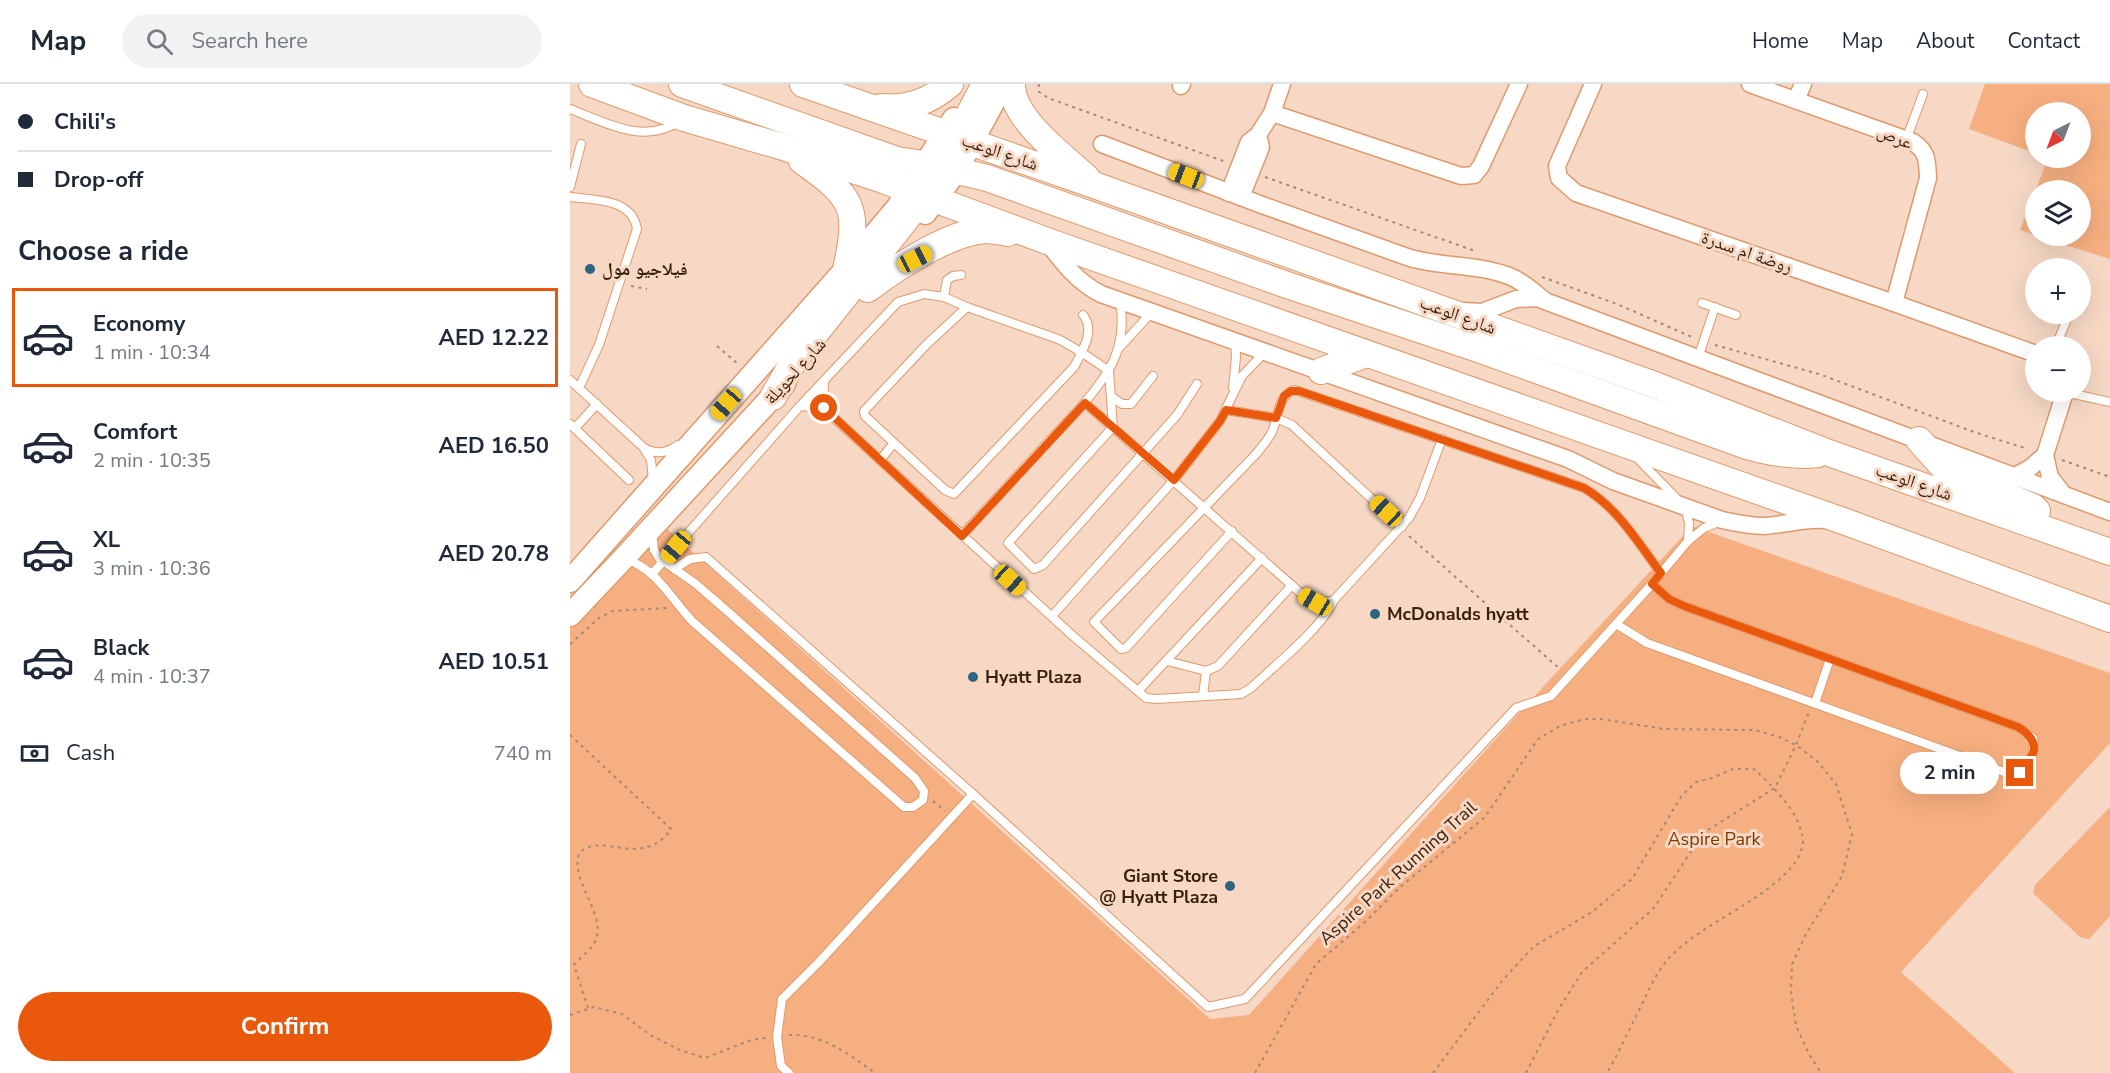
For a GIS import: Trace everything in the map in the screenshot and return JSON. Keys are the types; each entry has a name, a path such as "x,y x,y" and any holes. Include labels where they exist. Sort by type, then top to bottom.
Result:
{"main road":[{"path":"592,84 684,118 780,146 923,194 1047,241 1846,522 2110,619"},
{"path":"682,84 897,160 941,167 1000,182 1287,285 1481,350 1767,452 1788,455 1829,453"},
{"path":"726,84 858,129 866,125 868,121 863,105"},
{"name":"شارع الوعب","path":"803,84 1655,385 1829,453 2110,552"},
{"path":"863,105 894,108 909,106 930,99 950,84"},
{"path":"773,397 795,359 923,194 936,187 941,167 985,84"},
{"path":"1012,84 1014,100 1024,119 1094,185"},
{"path":"780,146 828,179 848,205 854,230 846,269"},
{"path":"999,222 996,217 997,206 1001,202 1011,201 1427,346 1462,351 1481,350"},
{"path":"868,290 915,259 949,240 971,232 992,230 1047,241"},
{"path":"1321,370 1366,354"},
{"path":"1919,440 1944,468 2033,507 2059,533"}],"street":[{"path":"958,138 974,84"},
{"path":"958,138 1003,84"},
{"path":"1235,195 1245,169 1249,142 1258,135 1272,113 1282,84"},
{"name":"روضة ام سدرة","path":"1593,84 1557,166 1559,178 1576,193 2025,350"},
{"name":"عرص","path":"1750,84 1923,148 1928,178 1894,303"},
{"path":"1796,100 1803,84"},
{"path":"1272,113 1461,176 1474,175 1481,166 1515,85"},
{"path":"1102,144 1410,258 1432,264 1489,271 1520,281 1547,302"},
{"name":"شارع لحويلة","path":"574,576 846,269 898,207 923,194"},
{"name":"شارع لحويلة","path":"570,615 773,397 868,290 890,257 923,194"},
{"path":"1047,241 1064,265 1091,289 1568,459 1613,482 1722,520 1755,526 1819,519 1846,522"},
{"path":"1489,271 1508,291 1506,303"},
{"path":"1444,310 1482,312 1527,297 1547,302 1700,350 1919,440 2110,512"},
{"path":"2062,402 2045,455 2050,477 2064,495"},
{"path":"2013,477 2030,468 2045,455"},
{"path":"574,576 596,588"}],"lane":[{"path":"1906,140 1923,94"},
{"path":"570,109 631,131 645,133 673,126 684,118"},
{"path":"570,187 580,144"},
{"path":"570,197 613,203 624,208 635,219 637,229 599,345 579,388"},
{"path":"944,297 947,280 952,276 961,275"},
{"path":"652,574 800,406 898,302 917,295 944,297 1058,339 1082,352 1108,371 1113,427 1008,543 1034,569 1043,565 1177,415 1197,384"},
{"path":"1117,352 1122,322 1120,301"},
{"path":"1702,303 1736,315"},
{"path":"967,307 927,344 864,411 865,416 894,443 945,490 954,494 1074,367 1082,352 1090,326 1083,315"},
{"path":"1700,350 1715,307"},
{"path":"962,536 1085,403 1108,371 1117,352 1152,312"},
{"path":"1232,394 1236,357 1234,340"},
{"path":"1052,616 1174,480 1220,421 1232,394 1247,370 1266,351"},
{"path":"1112,397 1122,404 1131,404 1153,376"},
{"path":"570,380 643,447 656,453 663,453 702,432"},
{"path":"824,382 824,408"},
{"path":"1232,531 1126,648 1121,649 1094,622 1264,443 1272,431 1284,396 1295,390 1594,493 1618,515 1661,573"},
{"path":"2091,398 2110,402"},
{"path":"1085,403 1292,585 1315,602 1324,603 1334,600"},
{"path":"597,404 573,426 629,480"},
{"path":"800,406 824,408 1052,616 1146,698 1157,699 1240,694 1251,688 1329,612 1334,600 1402,528 1420,498 1442,439"},
{"path":"1226,410 1276,418 1299,429 1402,528"},
{"path":"1618,442 1649,469 1685,507 1689,523 1688,541"},
{"path":"880,460 894,443"},
{"path":"643,447 653,468 651,490"},
{"path":"674,569 690,559 706,557 1208,1007 1245,999 1516,708 1551,696 1688,541 1704,528 1722,520"},
{"path":"624,558 642,565 658,578 692,621 904,807 914,807 923,800 924,791 915,778 726,610 663,562 654,550 652,528"},
{"path":"1138,691 1262,558"},
{"path":"1616,624 1647,643 2004,772 2020,773 2031,759 2034,747 2032,738 2018,727 1684,606 1669,599 1652,584"},
{"path":"1167,661 1206,671 1218,666 1292,585"},
{"path":"1815,702 1830,659"},
{"path":"1203,696 1206,671"},
{"path":"789,1073 781,1066 777,1037 782,999 819,962 973,794"}],"path":[{"path":"1039,84 1038,91 1048,98 1477,252"},
{"path":"1539,276 1617,304 1700,350 1819,374 1974,432 2110,477"},
{"path":"620,284 647,289"},
{"path":"717,346 751,376"},
{"path":"1402,528 1569,677"},
{"path":"570,644 599,618 613,611 679,607"},
{"path":"1526,1073 1557,1011 1582,972 1654,908 1703,833 1775,788 1815,702"},
{"name":"Aspire Park Running Trail","path":"1255,1073 1316,964 1364,923 1399,888 1485,817 1538,739 1560,726 1584,720 1601,719 1664,729 1755,730 1796,745 1817,761 1836,784 1852,834 1842,876 1806,934 1792,964 1791,992 1796,1026 1821,1073"},
{"path":"570,735 671,829 666,836 650,846 631,850 599,844 586,848 578,855 574,865 575,875 596,922 597,936 591,947 574,965 588,1008"},
{"path":"1433,1073 1502,981 1533,947 1592,912 1632,879 1682,795 1696,782 1733,769 1754,769 1775,788 1794,816 1803,835 1802,848 1797,862 1768,887 1672,956 1658,972 1607,1073"},
{"path":"924,794 951,817"},
{"path":"570,1015 594,1007 622,1014 650,1035 680,1050 705,1058 751,1040 792,1035 815,1038 843,1049 875,1073"}],"green space":[{"path":"1985,84 2110,84 2110,259 2069,246 2091,246 2091,180 2039,180 2044,168 2091,168 2091,102 2025,102 2025,149 1969,129"},
{"path":"2025,217 2025,232 2020,230"},
{"name":"Aspire Park","path":"662,524 1210,1019 1249,1015 1519,713 1692,526 2110,673 2110,743 1901,972 2015,1073 570,1073 570,624"},
{"path":"2110,807 2110,916 2089,939 2080,937 2033,893 2035,885"}],"place":[{"name":"فيلاجيو مول","path":"590,269"},
{"name":"McDonalds hyatt","path":"1375,614"},
{"name":"Hyatt Plaza","path":"973,677"},
{"name":"Giant Store @ Hyatt Plaza","path":"1230,886"}],"route":[{"path":"824,408 962,536 1085,403 1174,480 1226,410 1276,418 1284,396 1291,391 1299,391 1594,493 1618,515 1661,573 1652,584 1669,599 2018,727 2030,735 2034,747 2031,759 2020,773"}]}
